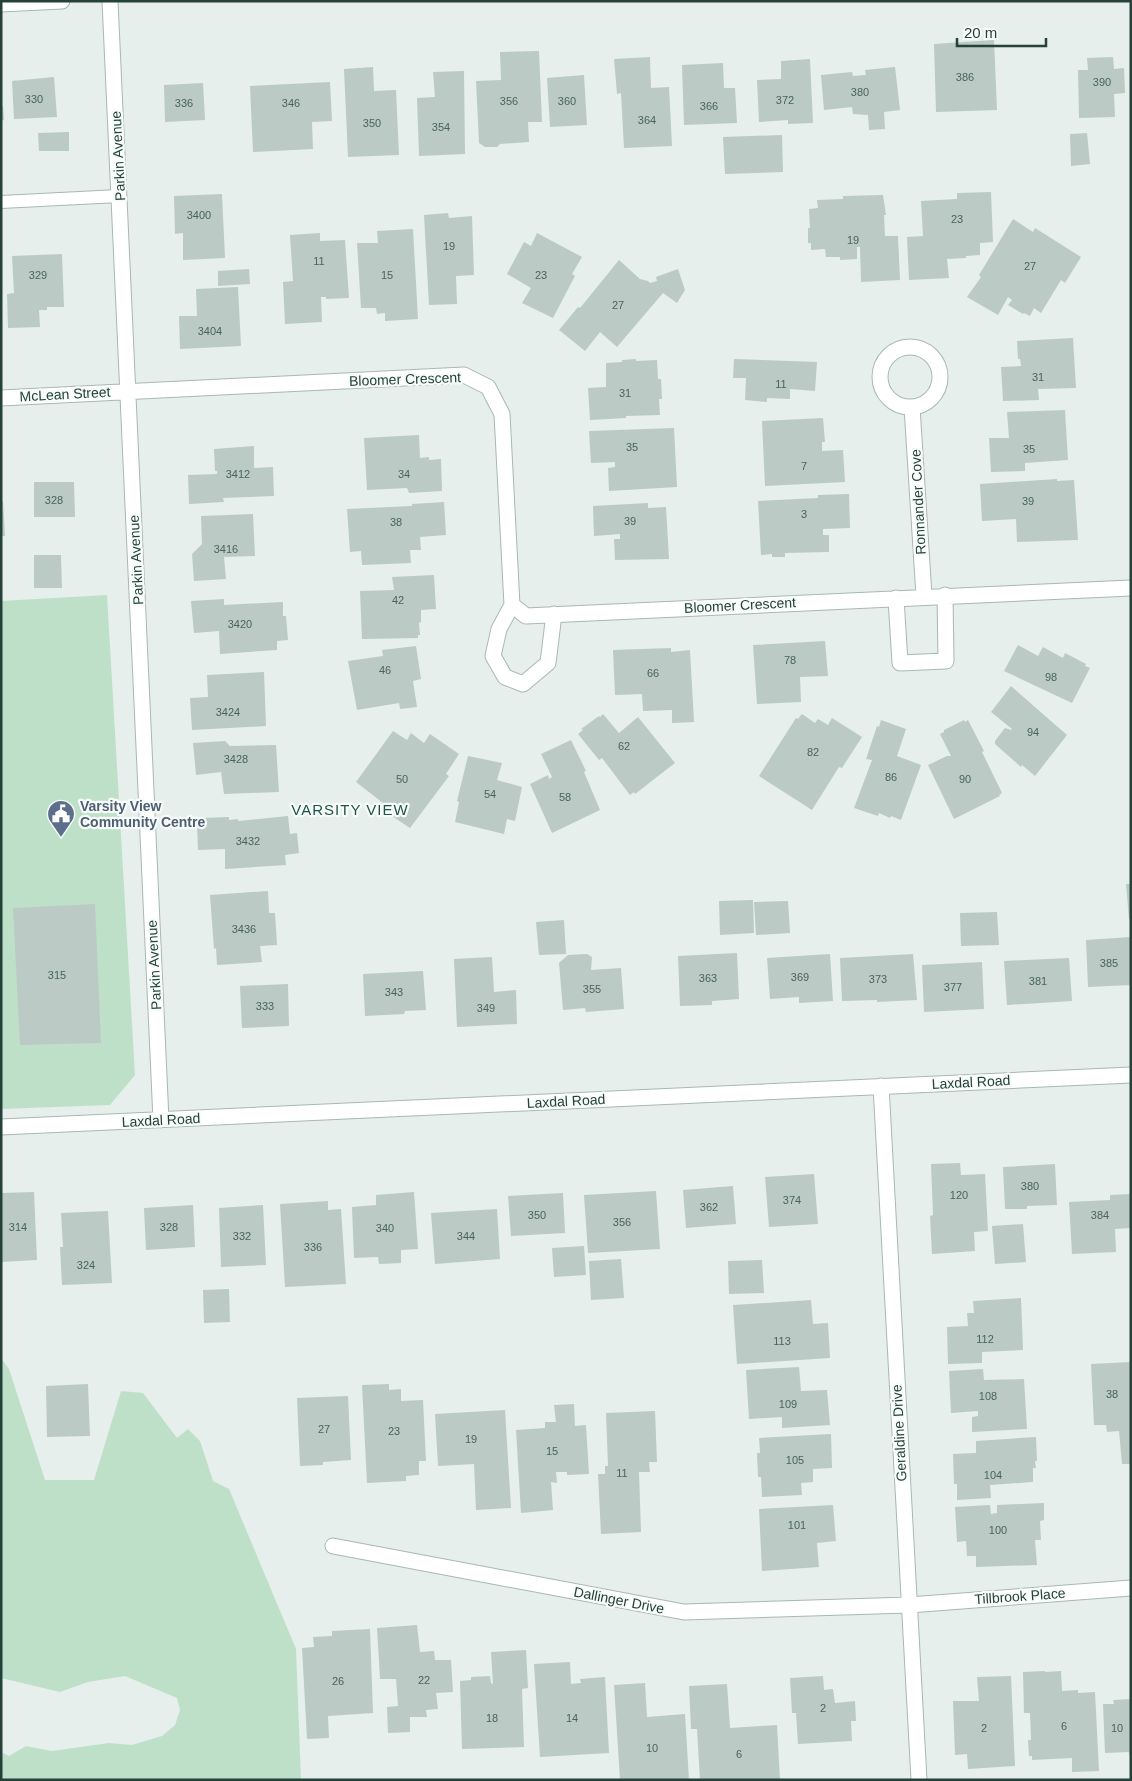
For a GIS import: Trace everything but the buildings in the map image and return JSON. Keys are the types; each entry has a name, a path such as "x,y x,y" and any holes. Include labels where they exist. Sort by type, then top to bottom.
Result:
{"street":[{"path":"1,4 62,1"},
{"name":"Parkin Avenue","path":"110,1 161,1120"},
{"path":"908,346 928,352 937,363 940,374 940,384 931,399 922,405 912,407 902,406 892,401 883,392 880,382 880,371 884,361 891,353 908,346"},
{"name":"Bloomer Crescent","path":"128,391 464,375 488,387 502,414 512,605 526,616 924,596 1131,588"},
{"name":"McLean Street","path":"1,398 128,391"},
{"name":"Ronnander Cove","path":"912,407 924,596"},
{"path":"896,598 900,664 946,661 945,596"},
{"path":"512,605 499,629 493,656 505,677 523,684 548,663 554,614"},
{"name":"Laxdal Road","path":"1,1127 1131,1075"},
{"name":"Geraldine Drive","path":"881,1086 920,1780"},
{"name":"Dallinger Drive","path":"334,1546 684,1612 909,1605"},
{"name":"Tillbrook Place","path":"909,1605 1131,1588"}],"lane":[{"path":"1,202 120,196"}],"green space":[{"name":"Varsity View Community Centre","path":"107,595 135,1075 110,1105 1,1109 1,601"},
{"path":"1,1358 9,1369 45,1480 94,1480 121,1391 143,1393 177,1438 188,1429 200,1441 213,1481 229,1489 296,1649 301,1780 1,1780 1,1752 9,1756 26,1746 52,1751 109,1743 132,1745 162,1736 175,1725 180,1710 177,1698 125,1676 88,1682 60,1692 1,1678"}],"place":[{"name":"Varsity View Community Centre","path":"61,838"}],"district":[{"name":"VARSITY VIEW","path":"350,810"}]}
